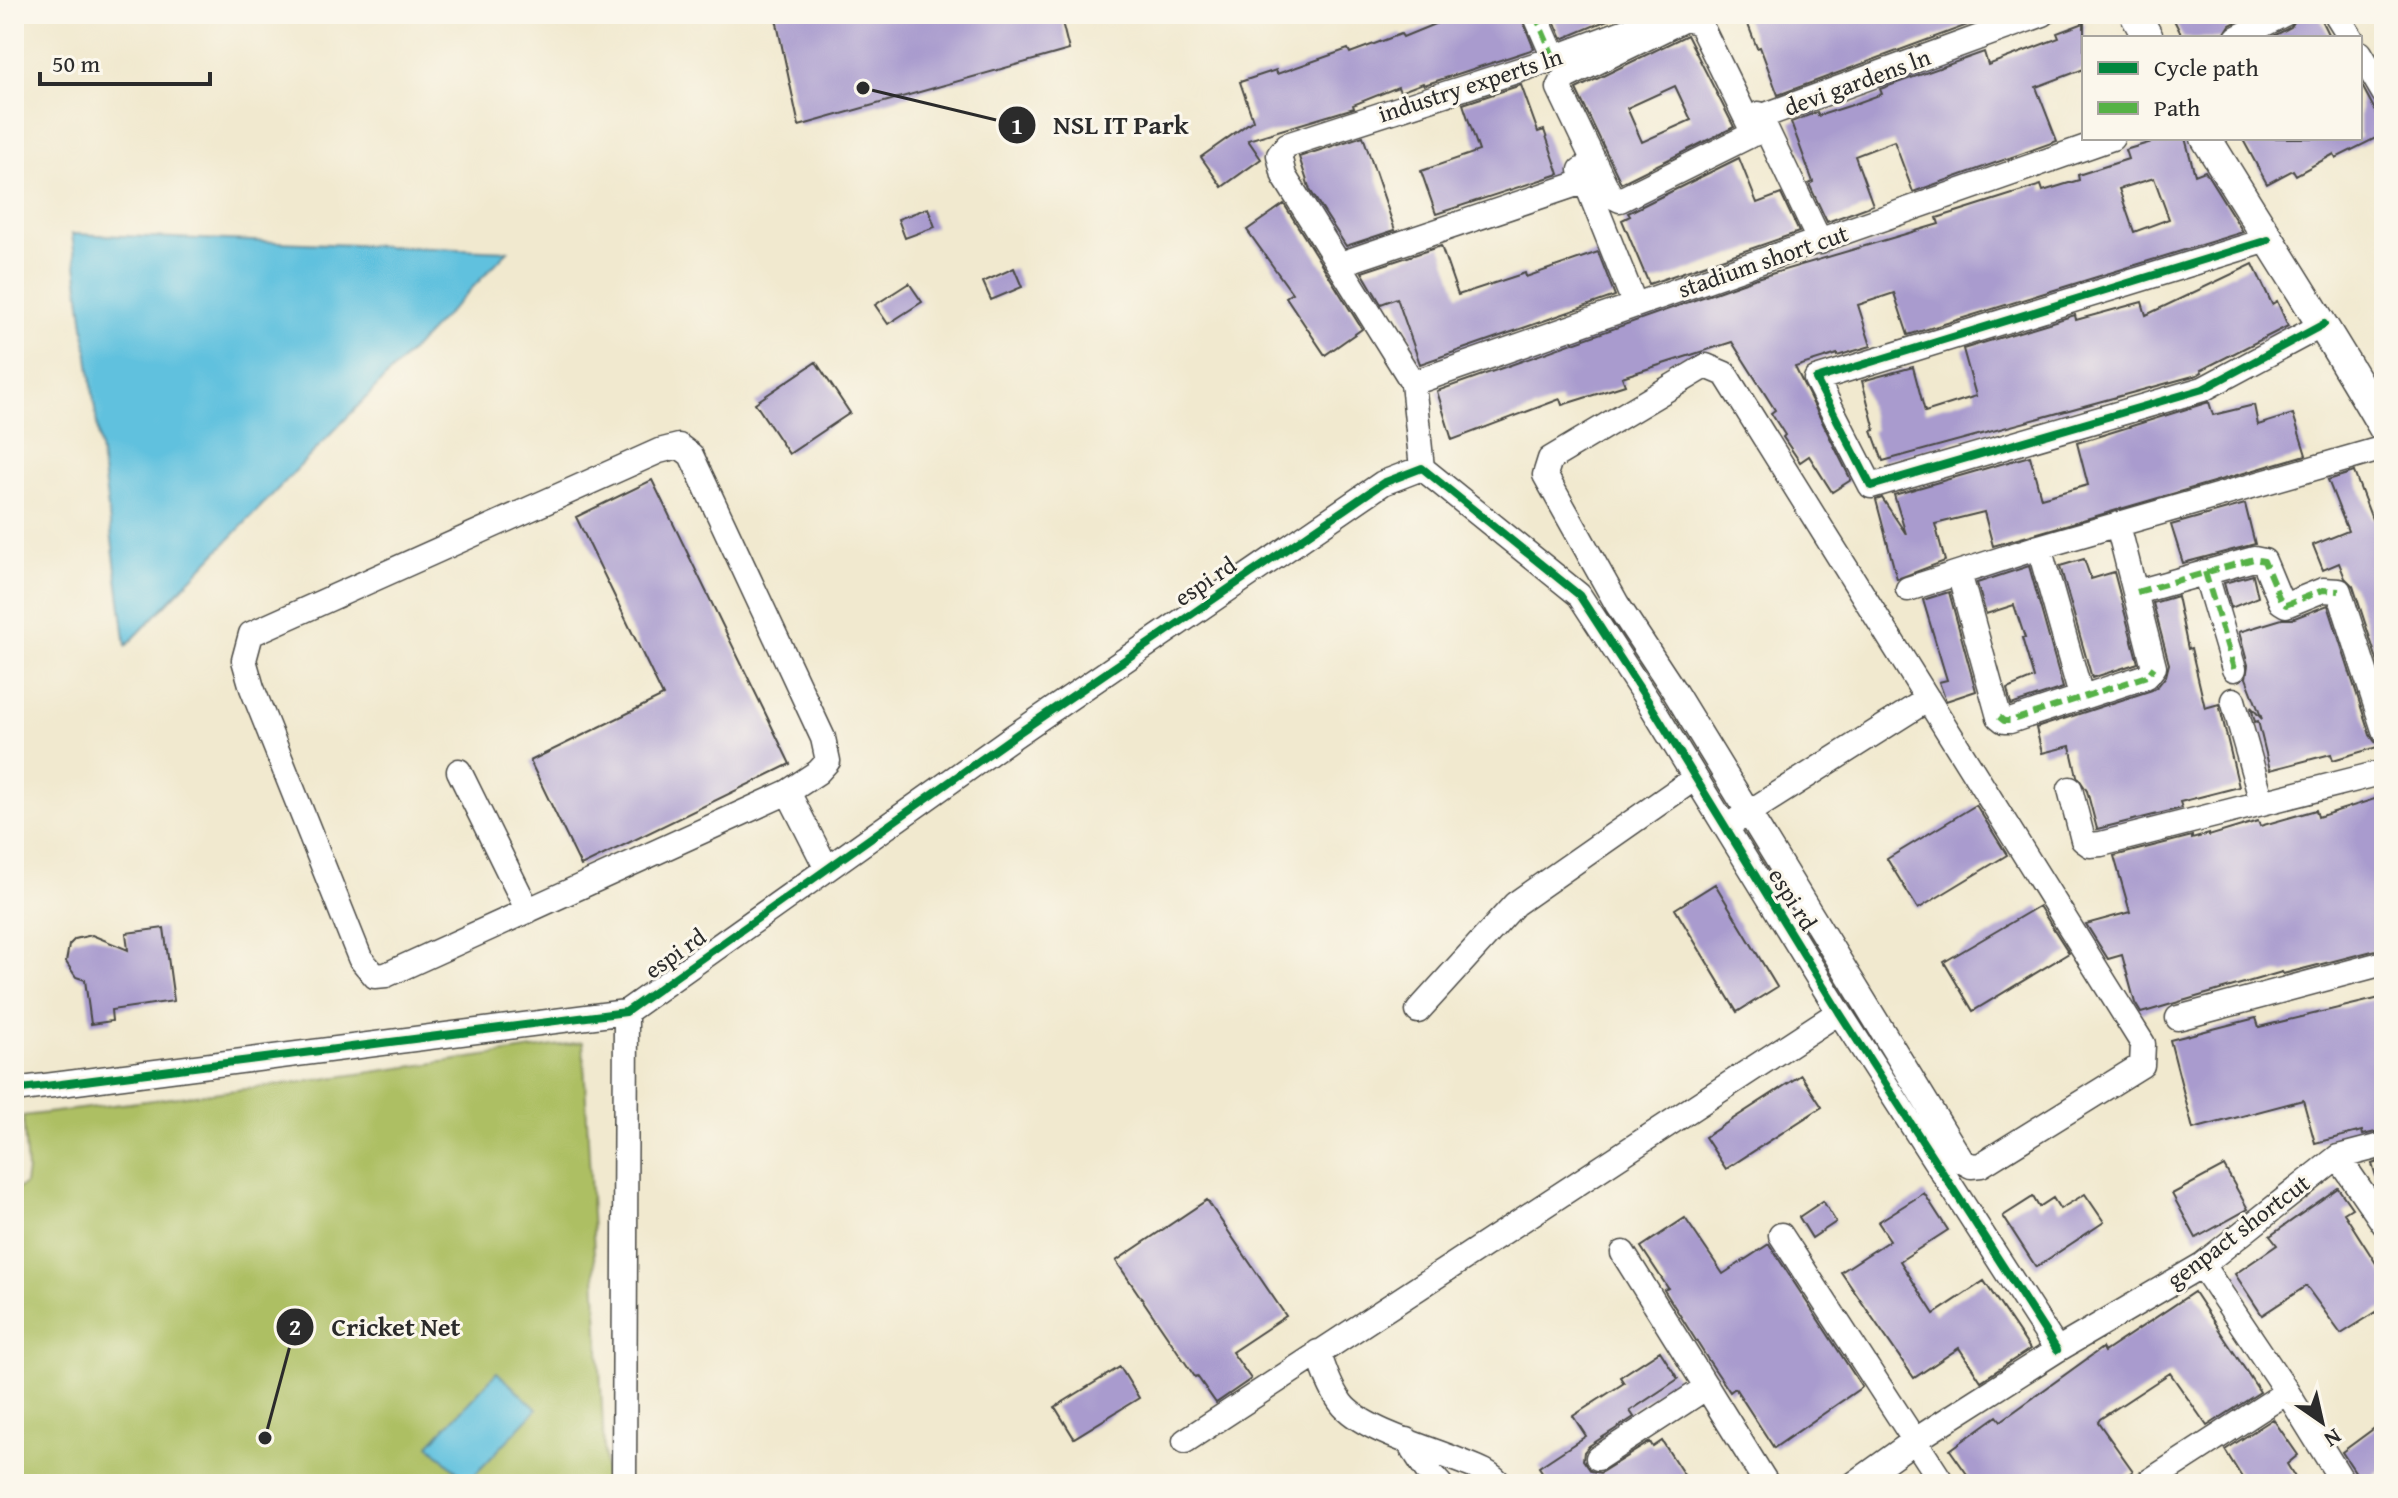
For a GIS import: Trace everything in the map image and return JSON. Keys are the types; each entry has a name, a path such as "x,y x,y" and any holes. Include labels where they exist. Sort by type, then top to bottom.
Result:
{"street":[{"path":"1535,14 1546,61 1586,181 1606,204 1635,305"},
{"name":"industry experts ln","path":"1340,264 1279,164 1279,155 1287,145 1546,61 1671,14"},
{"path":"1711,14 1760,126"},
{"name":"devi gardens ln","path":"1606,204 1620,200 1760,126 2043,14"},
{"path":"2135,14 2147,36"},
{"path":"2241,36 2284,14"},
{"path":"2336,14 2350,36"},
{"path":"1606,204 1610,195 1559,88 1560,84 1564,78 1692,18 1700,24 1760,126 1820,242"},
{"path":"2362,56 2384,93"},
{"name":"stadium short cut","path":"1413,383 2106,140"},
{"path":"2207,140 2324,324 2384,428"},
{"path":"1422,468 1413,383 1340,264 1586,181"},
{"path":"2268,240 1816,379 1871,486 2203,389 2324,324"},
{"path":"1706,366 1717,369 1725,374 2143,1044 2142,1065 1981,1165 1971,1166 1962,1161 1673,689 1617,604 1545,475 1546,466 1550,459 1695,371 1706,366"},
{"path":"679,446 691,455 823,738 828,761 818,772 788,792 386,975 375,976 360,958 252,688 244,660 251,634 659,451 679,446"},
{"path":"1908,589 2039,547 2384,448"},
{"name":"espi rd","path":"14,1090 626,1012 1028,727 1383,483 1422,468 1579,595 1650,704 1839,1012 2057,1350"},
{"path":"1959,573 1999,717 2004,721 2147,676 2154,667 2118,525"},
{"path":"2039,547 2081,696"},
{"path":"2137,592 2254,559 2264,561 2281,602 2286,605 2323,590 2339,591 2384,730"},
{"path":"2205,572 2234,669"},
{"path":"1595,618 1617,604"},
{"path":"1650,704 1673,689"},
{"path":"1725,827 1928,699"},
{"path":"2233,700 2262,802"},
{"path":"459,771 528,911"},
{"path":"2070,789 2083,840 2090,845 2384,772"},
{"path":"1418,1011 1515,904 1695,778"},
{"path":"788,792 827,869"},
{"path":"1804,955 1826,941"},
{"path":"2178,1018 2384,963"},
{"path":"1822,983 1844,968"},
{"path":"624,1484 626,1012"},
{"path":"1185,1441 1839,1012"},
{"path":"2384,1145 2338,1157 2384,1224"},
{"name":"genpact shortcut","path":"1854,1484 1914,1441 2057,1350 2202,1265 2338,1157"},
{"path":"1781,1235 1943,1484"},
{"path":"1623,1253 1767,1484"},
{"path":"2202,1265 2344,1484"},
{"path":"1318,1352 1327,1379 1342,1405 1377,1429 1478,1468 1497,1481"},
{"path":"1598,1458 1707,1387"},
{"path":"2145,1484 2287,1392"},
{"path":"1407,1440 1440,1484"},
{"path":"1471,1484 1497,1481"}],"green space":[{"path":"583,1042 606,1484 14,1484 14,1191 25,1184 27,1170 23,1116 302,1082"}],"water":[{"path":"72,234 508,251 126,646"},
{"path":"497,1372 537,1409 468,1482 429,1445"}],"building":[{"path":"775,14 1060,14 1069,50 799,126"},
{"path":"1459,14 1520,14 1534,49 1400,92 1398,87 1353,105 1354,108 1248,140 1261,159 1222,187 1201,157 1253,120 1240,82 1276,70 1277,74 1348,49 1350,53 1401,34 1403,37"},
{"path":"1551,14 1622,14 1562,39"},
{"path":"1744,14 1970,14 1973,23 1778,95"},
{"path":"2171,14 2251,14 2230,25 2223,36 2182,36"},
{"path":"2299,14 2318,14 2329,36 2274,36 2291,27"},
{"path":"2084,23 2082,70 2036,87 2057,141 1913,192 1894,141 1855,156 1873,205 1827,222 1809,184 1813,182 1791,122 1817,112 1818,116 1849,106 1882,94 1880,89 1984,52 1988,65 2059,38 2057,33"},
{"path":"1687,35 1734,127 1621,183 1576,89","holes":["1675,86 1691,120 1642,142 1627,108"]},
{"path":"1521,85 1538,132 1544,130 1559,174 1436,214 1421,171 1479,151 1463,104"},
{"path":"2362,86 2384,127 2384,134 2336,158 2334,154 2296,175 2293,170 2267,184 2243,140 2362,140"},
{"path":"1363,136 1395,230 1346,246 1310,190 1299,157"},
{"path":"2158,140 2186,140 2195,175 2205,171 2243,232 1908,335 1894,293 1858,305 1871,346 1795,367 1851,480 1832,492 1809,456 1800,462 1783,437 1785,435 1771,413 1775,410 1732,342 1622,377 1625,385 1562,405 1560,399 1452,440 1437,391 1754,279 1939,224 1937,218 2041,185 2043,191 2079,180 2078,175 2128,159 2125,150","holes":["2154,178 2169,219 2134,232 2119,189"]},
{"path":"1739,158 1757,203 1781,194 1799,232 1649,284 1622,220 1630,216 1628,213"},
{"path":"1284,204 1362,329 1325,355 1286,297 1292,293 1247,230"},
{"path":"928,208 935,227 905,238 898,219"},
{"path":"1441,246 1458,295 1525,273 1526,277 1598,252 1615,296 1420,364 1397,298 1381,304 1362,272"},
{"path":"2253,264 2272,304 2277,301 2288,326 2201,370 2197,375 1883,461 1872,431 1875,430 1862,381 1913,367 1925,412 1976,396 1963,349 2075,315 2076,320 2142,302 2146,315"},
{"path":"1014,268 1022,287 991,300 983,282"},
{"path":"909,283 922,302 888,324 875,305"},
{"path":"816,362 850,413 789,454 755,403"},
{"path":"2209,402 2213,415 2254,405 2258,425 2293,414 2306,455 1993,546 1984,512 1935,524 1945,561 1897,579 1876,500 1882,498 1906,534 1894,495 2030,456 2041,498 2088,485 2077,443"},
{"path":"2354,472 2372,519 2384,513 2384,681 2353,586 2345,578 2339,563 2323,570 2313,545 2348,531 2328,480"},
{"path":"652,480 790,764 581,866 530,761 663,696 576,517"},
{"path":"2245,504 2255,544 2183,563 2171,525"},
{"path":"2084,559 2091,579 2114,572 2138,663 2092,678 2060,566"},
{"path":"2029,566 2063,688 2011,705 2007,689 2034,678 2022,638 2025,638 2014,605 1986,614 1977,583"},
{"path":"2253,575 2258,597 2231,608 2224,583"},
{"path":"1949,592 1976,691 1946,701 1939,682 1947,680 1923,600"},
{"path":"2177,596 2205,708 2219,704 2239,787 2180,802 2182,808 2097,829 2087,791 2077,776 2070,746 2042,753 2036,728 2158,686 2166,676 2169,664 2153,603"},
{"path":"2328,605 2370,735 2375,742 2384,745 2333,760 2331,754 2270,770 2258,721 2255,722 2251,707 2262,719 2246,678 2248,665 2239,632 2292,619"},
{"path":"2384,796 2384,948 2282,972 2141,1013 2135,1003 2122,955 2108,959 2086,924 2130,912 2114,856 2192,836 2192,839 2209,836 2258,821 2260,826 2316,810 2318,817"},
{"path":"1976,805 2007,855 1918,909 1887,859"},
{"path":"1715,884 1777,987 1737,1012 1675,909"},
{"path":"2039,906 2069,953 1973,1011 1944,962"},
{"path":"164,928 174,1001 111,1010 112,1021 91,1024 85,980 76,977 66,962 69,945 75,939 92,935 128,950 126,933"},
{"path":"2384,997 2384,1130 2363,1135 2362,1131 2315,1143 2303,1100 2193,1129 2170,1040 2256,1018 2259,1027"},
{"path":"1801,1075 1822,1107 1726,1169 1705,1137"},
{"path":"2384,1160 2384,1187 2380,1188 2372,1164"},
{"path":"2224,1166 2248,1209 2196,1238 2172,1194"},
{"path":"2338,1188 2352,1208 2344,1213 2384,1276 2384,1307 2341,1334 2306,1286 2262,1315 2235,1274 2277,1245 2270,1236"},
{"path":"1924,1193 1948,1230 1900,1261 1934,1314 1984,1281 2030,1349 1981,1381 1959,1348 1914,1378 1841,1272 1890,1240 1878,1222"},
{"path":"2085,1194 2104,1222 2036,1267 2003,1216 2033,1197 2039,1207 2053,1198 2060,1209"},
{"path":"1207,1200 1286,1316 1232,1352 1251,1379 1216,1403 1116,1261"},
{"path":"1823,1201 1836,1222 1812,1238 1799,1217"},
{"path":"1685,1218 1723,1274 1769,1244 1862,1387 1774,1448 1735,1388 1730,1392 1707,1358 1641,1247"},
{"path":"2194,1292 2260,1392 2207,1426 2170,1373 2098,1422 2133,1471 2115,1484 1974,1484 1950,1450 1997,1416 2001,1421 2102,1348 2104,1352"},
{"path":"1660,1351 1678,1379 1630,1411 1634,1417 1589,1446 1583,1460 1591,1471 1600,1473 1650,1442 1653,1447 1662,1441 1690,1484 1550,1484 1539,1467 1586,1436 1573,1416 1624,1383 1620,1377"},
{"path":"1120,1367 1139,1398 1074,1438 1055,1407"},
{"path":"2273,1419 2298,1455 2287,1464 2299,1484 2246,1484 2225,1450"},
{"path":"2376,1427 2384,1438 2384,1467 2362,1482 2342,1452"}],"marked path":[{"path":"1535,14 1554,58"},
{"path":"2137,592 2254,559 2264,561 2281,602 2286,605 2323,590 2339,591"},
{"path":"2205,572 2234,669"},
{"path":"1999,717 2010,721 2147,676 2154,667"}],"cycle path":[{"path":"2268,240 1816,379 1871,486 2203,389 2324,324"},
{"path":"14,1090 626,1012 1014,736 1383,483 1422,468 1579,595 1650,704 1839,1012 2057,1350"}],"place":[{"name":"NSL IT Park","path":"863,88"},
{"name":"Cricket Net","path":"265,1438"}]}
